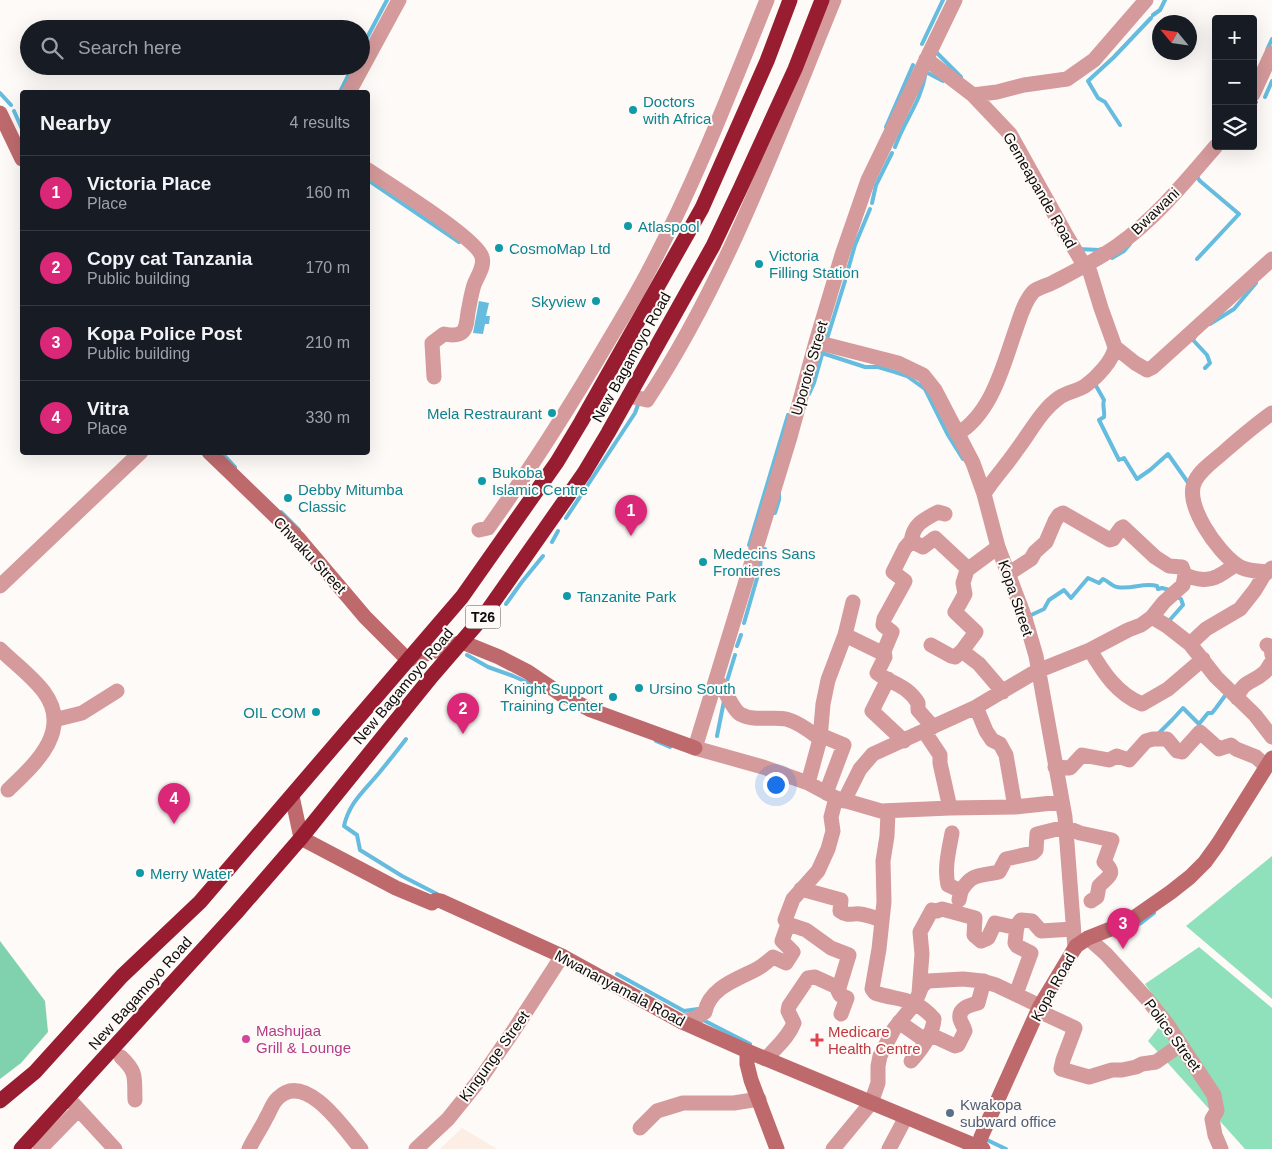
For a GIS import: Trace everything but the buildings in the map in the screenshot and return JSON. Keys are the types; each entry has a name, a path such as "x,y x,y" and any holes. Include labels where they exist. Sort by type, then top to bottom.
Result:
{"highway":[{"name":"New Bagamoyo Road","path":"0,1101 35,1072 122,976 200,902 462,597 557,462 702,208 767,61 790,0"},
{"name":"New Bagamoyo Road","path":"21,1149 236,913 301,838 432,676 483,618 584,473 713,246 795,69 822,0"}],"street":[{"path":"370,54 399,0"},
{"path":"479,530 488,528 561,421 647,275 682,203 724,108 767,0"},
{"path":"629,396 647,400 666,371 698,314 763,173 834,0"},
{"name":"Uporoto Street","path":"695,748 790,438 842,256 868,180 955,0"},
{"path":"972,95 1067,79 1094,60 1146,0"},
{"path":"1257,85 1272,53"},
{"name":"Gemeapande Road","path":"926,58 972,95 1010,134 1084,265 1090,272 1115,347"},
{"path":"351,90 359,75"},
{"path":"0,113 20,156"},
{"name":"Bwawani","path":"957,434 968,428 988,398 1000,375 1023,308 1036,289 1050,284 1084,265 1115,247 1132,234 1181,185 1212,150"},
{"path":"370,171 461,233 477,248 482,258 481,269 474,285 466,327 460,334 452,336 444,334 432,343 434,377"},
{"path":"713,246 727,253"},
{"path":"984,494 1045,410 1063,396 1084,387 1110,360 1115,347 1142,368 1147,370 1153,367 1272,259"},
{"name":"Kopa Street","path":"816,342 898,363 923,375 935,390 973,463 984,494 998,547 1025,618 1038,671 1066,827 1075,948"},
{"path":"1269,570 1248,570 1236,565 1217,544 1205,526 1194,503 1192,491 1194,482 1206,468 1243,435 1272,413"},
{"path":"0,586 138,455"},
{"name":"Chwaku Street","path":"212,455 299,539 366,617 408,660"},
{"path":"945,514 938,512 914,529 911,541 905,548 893,572 905,581 884,619 883,625 892,632 878,674 905,688 918,703 918,710 940,755 950,808"},
{"path":"835,797 867,760 881,750 976,707 1038,671 1090,650 1141,625 1152,617 1164,602 1183,585 1185,576 1183,568 1169,566 1147,551 1123,527 1110,540 1063,513 1059,515 1046,542 1031,558 1008,574"},
{"path":"911,541 923,547 935,538 967,570"},
{"path":"931,645 955,657 962,651 976,632 955,612 965,594 963,583 967,570 998,547"},
{"path":"1185,576 1203,580 1210,579 1220,576 1236,565"},
{"path":"1190,644 1206,629 1240,609 1269,570"},
{"path":"808,783 820,737 823,704 828,680 854,602"},
{"path":"1152,617 1190,644 1216,677 1255,716 1272,737"},
{"path":"844,635 884,654"},
{"path":"408,660 462,642 500,657 528,672 562,695 591,710 695,748 763,767 808,783 835,797 872,810 888,812 950,808 1015,807 1062,802"},
{"path":"0,649 44,693 52,708 55,726 50,741 34,765 8,790"},
{"path":"1090,650 1113,685 1142,704 1168,689 1203,659"},
{"path":"962,651 983,669 1003,692"},
{"path":"1237,698 1244,684 1266,671 1272,662"},
{"path":"716,679 723,686 736,710 741,714 748,717 787,719 820,737 844,745 830,817 833,830 828,849 818,871 801,889 789,906 784,920 788,924 806,930 831,948 849,955 838,994 847,998 841,1014"},
{"path":"888,679 872,711 904,741"},
{"path":"54,720 82,713 117,691"},
{"path":"976,707 986,731 992,740 1000,744 1006,755 1015,807"},
{"path":"1055,767 1070,768 1082,755 1110,760 1117,756 1129,760 1146,741 1161,738 1169,741 1177,751 1182,752 1200,732 1219,749 1231,745 1256,758 1269,762"},
{"name":"Kopa Road","path":"980,1148 982,1137 1040,1006 1075,948 1088,938 1128,922 1190,877 1205,862 1218,844 1269,762"},
{"path":"292,796 301,838"},
{"path":"888,812 883,860 884,902 873,992 917,999 934,1019 928,1038 911,1061"},
{"path":"956,914 961,891 965,884 976,875 999,872 1006,859 1034,853 1038,833 1066,827 1080,833 1112,840 1104,862 1111,868 1111,871 1107,880 1099,886 1097,897 1091,901"},
{"path":"952,833 946,878 948,885 961,891"},
{"name":"Mwananyamala Road","path":"301,838 396,888 432,903 436,900 440,901 562,956 682,1022 980,1148"},
{"path":"801,889 841,900 840,911 844,914 858,914 882,920"},
{"path":"917,999 922,954 920,935 922,927 932,910 942,909 975,918 974,936 981,941 988,938 995,922 1017,928"},
{"path":"1016,994 1031,953 1016,945 1017,928 1021,920 1032,921 1041,931 1073,929"},
{"path":"786,964 793,952 782,941 788,924"},
{"name":"Police Street","path":"1088,938 1106,954 1167,1024 1214,1096 1217,1111 1212,1119 1220,1149"},
{"name":"Kingunge Street","path":"416,1149 448,1119 481,1078 562,956"},
{"path":"682,1022 696,1018 705,1012 706,1004 717,991 737,978 757,969 773,957 786,964 788,970 806,981"},
{"path":"766,1059 780,1046 794,1023 788,1011 789,1006 806,981 813,976 839,988"},
{"path":"833,1149 871,1103 878,1083 880,1056 899,1022 917,999 922,986 928,981 964,979 984,982 1008,990 1040,1006 1045,1014 1075,1028 1061,1069 1083,1076 1090,1077 1156,1062 1180,1044"},
{"path":"899,1022 928,1038 955,1046 958,1045 965,1031 960,1017 961,1012 968,1005 978,1003 984,982"},
{"path":"747,1051 747,1064 777,1149"},
{"path":"121,1057 132,1066 135,1100"},
{"path":"249,1149 276,1099 288,1091 310,1095 323,1103 361,1149"},
{"path":"68,1098 115,1149"},
{"path":"640,1128 657,1111 683,1103 734,1103 759,1099"},
{"path":"40,1149 78,1110"},
{"path":"890,1149 906,1117"}],"shaded area":[{"path":"462,1128 497,1149 440,1149"}],"green space":[{"path":"1272,856 1272,999 1186,926"},
{"path":"0,941 45,1001 48,1032 21,1063 0,1079"},
{"path":"1199,947 1272,1008 1272,1149 1245,1149 1148,1041 1168,1016 1145,984"}],"water":[{"path":"479,301 489,303 486,316 490,316 489,324 485,324 483,334 473,333"}],"waterway":[{"path":"370,32 387,0"},
{"path":"922,44 943,0"},
{"path":"1153,15 1160,10 1165,0"},
{"path":"1120,125 1105,102 1098,98 1088,81 1151,18"},
{"path":"1267,50 1272,39"},
{"path":"937,53 961,77"},
{"path":"886,127 913,65"},
{"path":"895,147 917,102 926,72 943,81"},
{"path":"341,90 348,75"},
{"path":"1265,97 1272,81"},
{"path":"0,93 11,105"},
{"path":"14,111 20,124"},
{"path":"872,203 876,185 892,153"},
{"path":"1197,259 1239,214 1200,181 1197,177 1198,175"},
{"path":"370,181 459,242"},
{"path":"847,273 855,245 870,209"},
{"path":"1112,258 1124,251 1130,244"},
{"path":"1078,249 1101,249"},
{"path":"826,342 845,281"},
{"path":"1210,324 1234,309 1256,283"},
{"path":"1195,336 1193,340 1207,355 1210,363 1205,368"},
{"path":"809,394 823,351"},
{"path":"822,353 865,367 878,367 907,376 925,389 948,435 963,459"},
{"path":"1095,384 1104,400 1104,417 1099,420 1119,460 1124,458 1137,479 1168,454 1189,484"},
{"path":"566,518 635,413 639,402"},
{"path":"749,545 788,415"},
{"path":"224,455 235,467"},
{"path":"775,513 779,493"},
{"path":"281,512 299,530"},
{"path":"552,542 558,531"},
{"path":"744,623 760,568 761,556 765,549"},
{"path":"506,604 543,556"},
{"path":"1029,616 1044,609 1049,600 1064,590 1071,598 1088,578 1099,583 1103,579 1113,586 1122,588 1152,585 1157,586 1158,589 1170,590"},
{"path":"1168,622 1183,605 1181,599 1177,597 1178,595"},
{"path":"737,646 741,635"},
{"path":"467,655 488,667 540,688"},
{"path":"727,681 735,655"},
{"path":"1158,734 1183,708 1199,724 1208,713 1212,713 1227,693"},
{"path":"717,736 724,701"},
{"path":"406,739 358,798 349,811 344,826 357,835 360,850 402,876 437,894"},
{"path":"656,741 670,747"},
{"path":"1133,927 1154,913"},
{"path":"617,974 684,1011 698,1009"},
{"path":"705,1021 750,1044"},
{"path":"983,1138 1006,1149"}],"place":[{"name":"Doctors with Africa","path":"633,110"},
{"name":"Atlaspool","path":"628,226"},
{"name":"CosmoMap Ltd","path":"499,248"},
{"name":"Victoria Filling Station","path":"759,264"},
{"name":"Skyview","path":"596,301"},
{"name":"Mela Restraurant","path":"552,413"},
{"name":"Bukoba Islamic Centre","path":"482,481"},
{"name":"Debby Mitumba Classic","path":"288,498"},
{"name":"Victoria Place","path":"631,536"},
{"name":"Medecins Sans Frontieres","path":"703,562"},
{"name":"Tanzanite Park","path":"567,596"},
{"name":"Ursino South","path":"639,688"},
{"name":"Knight Support Training Center","path":"613,697"},
{"name":"OIL COM","path":"316,712"},
{"name":"Copy cat Tanzania","path":"463,734"},
{"name":"Vitra","path":"174,824"},
{"name":"Merry Water","path":"140,873"},
{"name":"Kopa Police Post","path":"1123,949"},
{"name":"Mashujaa Grill & Lounge","path":"246,1039"},
{"name":"Medicare Health Centre","path":"817,1040"},
{"name":"Kwakopa subward office","path":"950,1113"}]}
